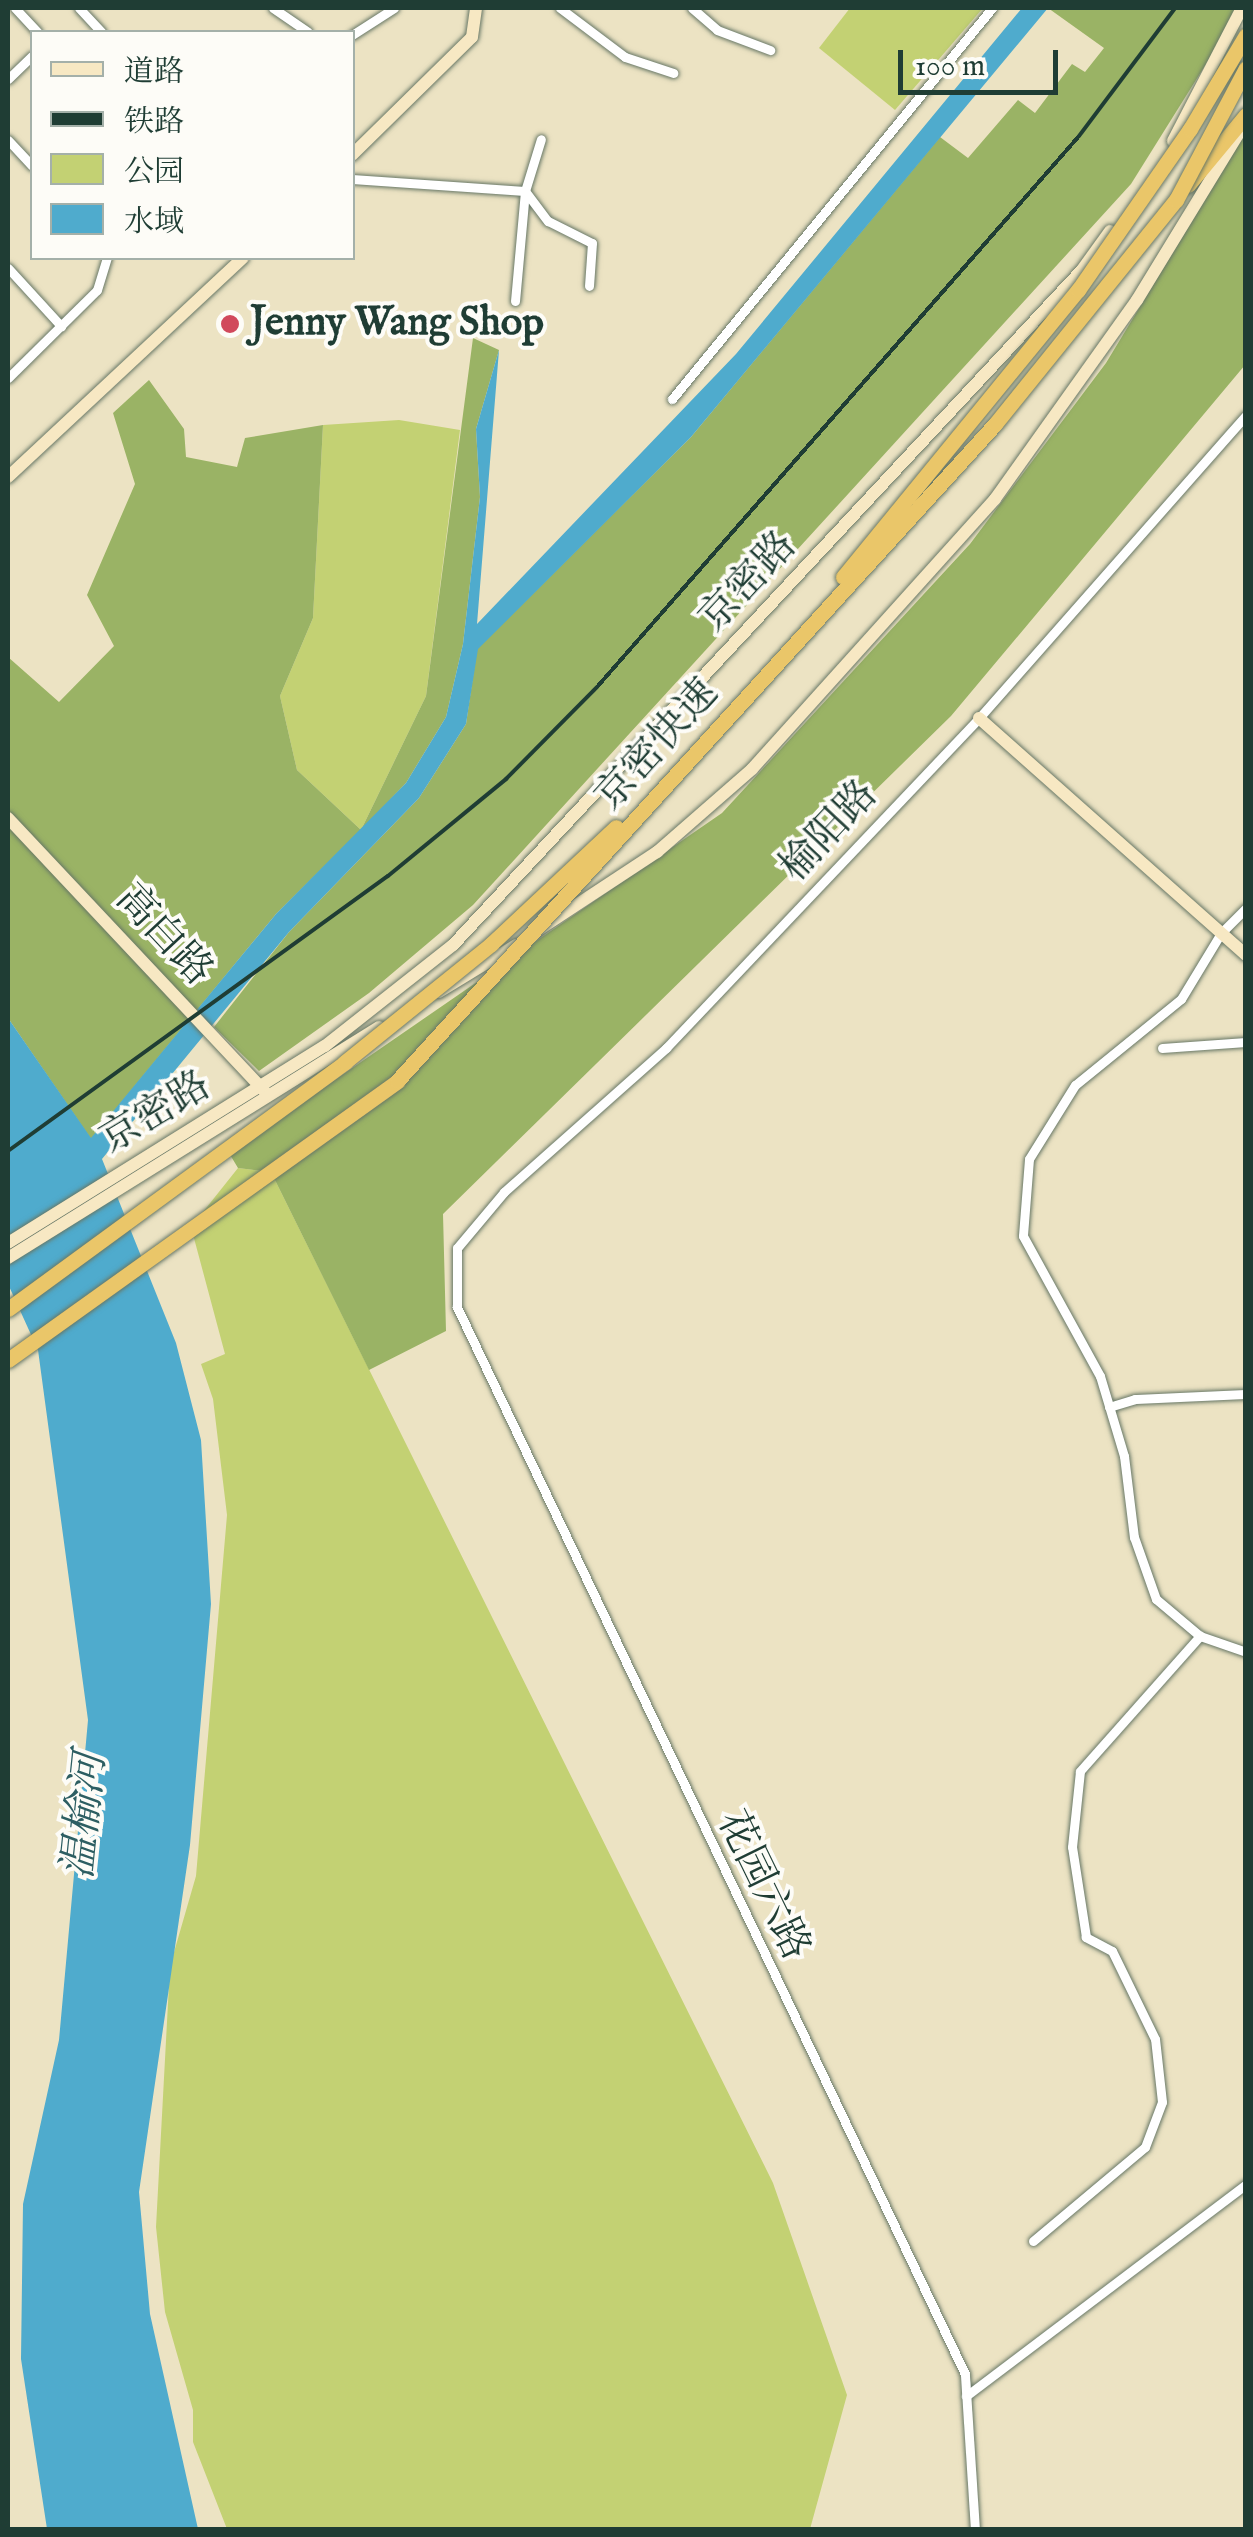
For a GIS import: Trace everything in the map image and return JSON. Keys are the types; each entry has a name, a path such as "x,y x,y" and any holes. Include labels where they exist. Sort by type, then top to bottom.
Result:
{"highway":[{"name":"京密快速","path":"8,1309 345,1062 491,944 620,824 775,659 1078,290 1172,156 1246,35"},
{"name":"京密快速","path":"8,1360 397,1081 995,424 1176,200 1246,68"},
{"path":"1176,200 1246,114"},
{"path":"1172,156 1176,136"}],"main road":[{"path":"355,152 472,37 476,8"},
{"name":"京密路","path":"266,1093 388,999 524,875 1082,270 1176,136 1242,8"},
{"name":"京密路","path":"8,1243 266,1093 657,852 752,769 995,499 1138,300 1246,123"},
{"path":"8,477 241,260"},
{"path":"979,718 1246,954"},
{"name":"高白路","path":"8,818 266,1093"},
{"name":"京密路","path":"8,1258 158,1158"}],"street":[{"path":"14,8 35,30"},
{"path":"80,8 99,30"},
{"path":"273,8 305,30"},
{"path":"355,34 394,8"},
{"path":"560,8 624,57 673,73"},
{"path":"692,8 717,30 770,50"},
{"path":"672,399 992,8"},
{"path":"8,79 30,58"},
{"path":"8,140 30,164"},
{"path":"515,301 526,191 542,140"},
{"path":"355,179 526,191 548,221 592,243 588,286"},
{"path":"8,378 97,290 106,260"},
{"path":"8,268 61,326"},
{"name":"榆阳路","path":"454,1277 457,1248 504,1192 666,1048 979,718 1246,415"},
{"path":"1246,908 1220,934 1181,999 1075,1084 1030,1159 1023,1236 1100,1376 1124,1456 1134,1537 1156,1600 1200,1636 1246,1652"},
{"path":"1162,1048 1246,1042"},
{"name":"花园六路","path":"454,1277 457,1307 964,2374 975,2530"},
{"path":"1109,1407 1136,1399 1246,1394"},
{"path":"1033,2240 1145,2146 1162,2102 1156,2040 1112,1951 1086,1937 1072,1847 1080,1771 1200,1636"},
{"path":"966,2396 1246,2184"}],"green space":[{"path":"850,8 983,8 895,110 819,48"},
{"path":"1048,8 1241,8 1131,184 473,905 369,993 259,1071 214,1027 289,932 419,798 466,724 477,649 691,437 940,137 968,158 1018,100 1035,113 1072,64 1085,72 1104,48"},
{"path":"1245,133 1245,365 951,716 443,1214 446,1331 369,1370 271,1172 238,1168 229,1153 722,813 970,544 1106,363"},
{"path":"473,338 499,350 476,429 480,497 463,644 446,717 406,783 361,830 426,696"},
{"path":"149,380 184,429 186,457 237,467 245,438 323,425 313,618 280,696 297,770 361,830 276,914 91,1139 8,1018 8,657 59,702 114,646 87,595 135,484 113,413"},
{"path":"399,420 460,430 426,696 361,830 297,770 280,696 313,618 323,425"},
{"path":"238,1168 271,1172 773,2183 847,2395 810,2529 227,2529 193,2442 193,2410 165,2312 156,2227 170,1966 196,1876 227,1515 213,1399 201,1364 225,1354 191,1227"}],"water":[{"name":"温榆河","path":"1022,8 1048,8 691,437 478,649 466,724 419,798 289,932 102,1159 176,1343 201,1440 211,1604 190,1845 139,2192 150,2314 198,2529 47,2529 21,2359 23,2204 59,2040 88,1720 38,1350 8,1284 8,1018 91,1138 276,914 406,783 446,717 463,644 480,497 476,429 499,350 477,624 736,354"}],"railway":[{"path":"8,1151 388,876 506,779 597,687 1079,136 1175,8"}],"place":[{"name":"Jenny Wang Shop","path":"230,324"}]}
